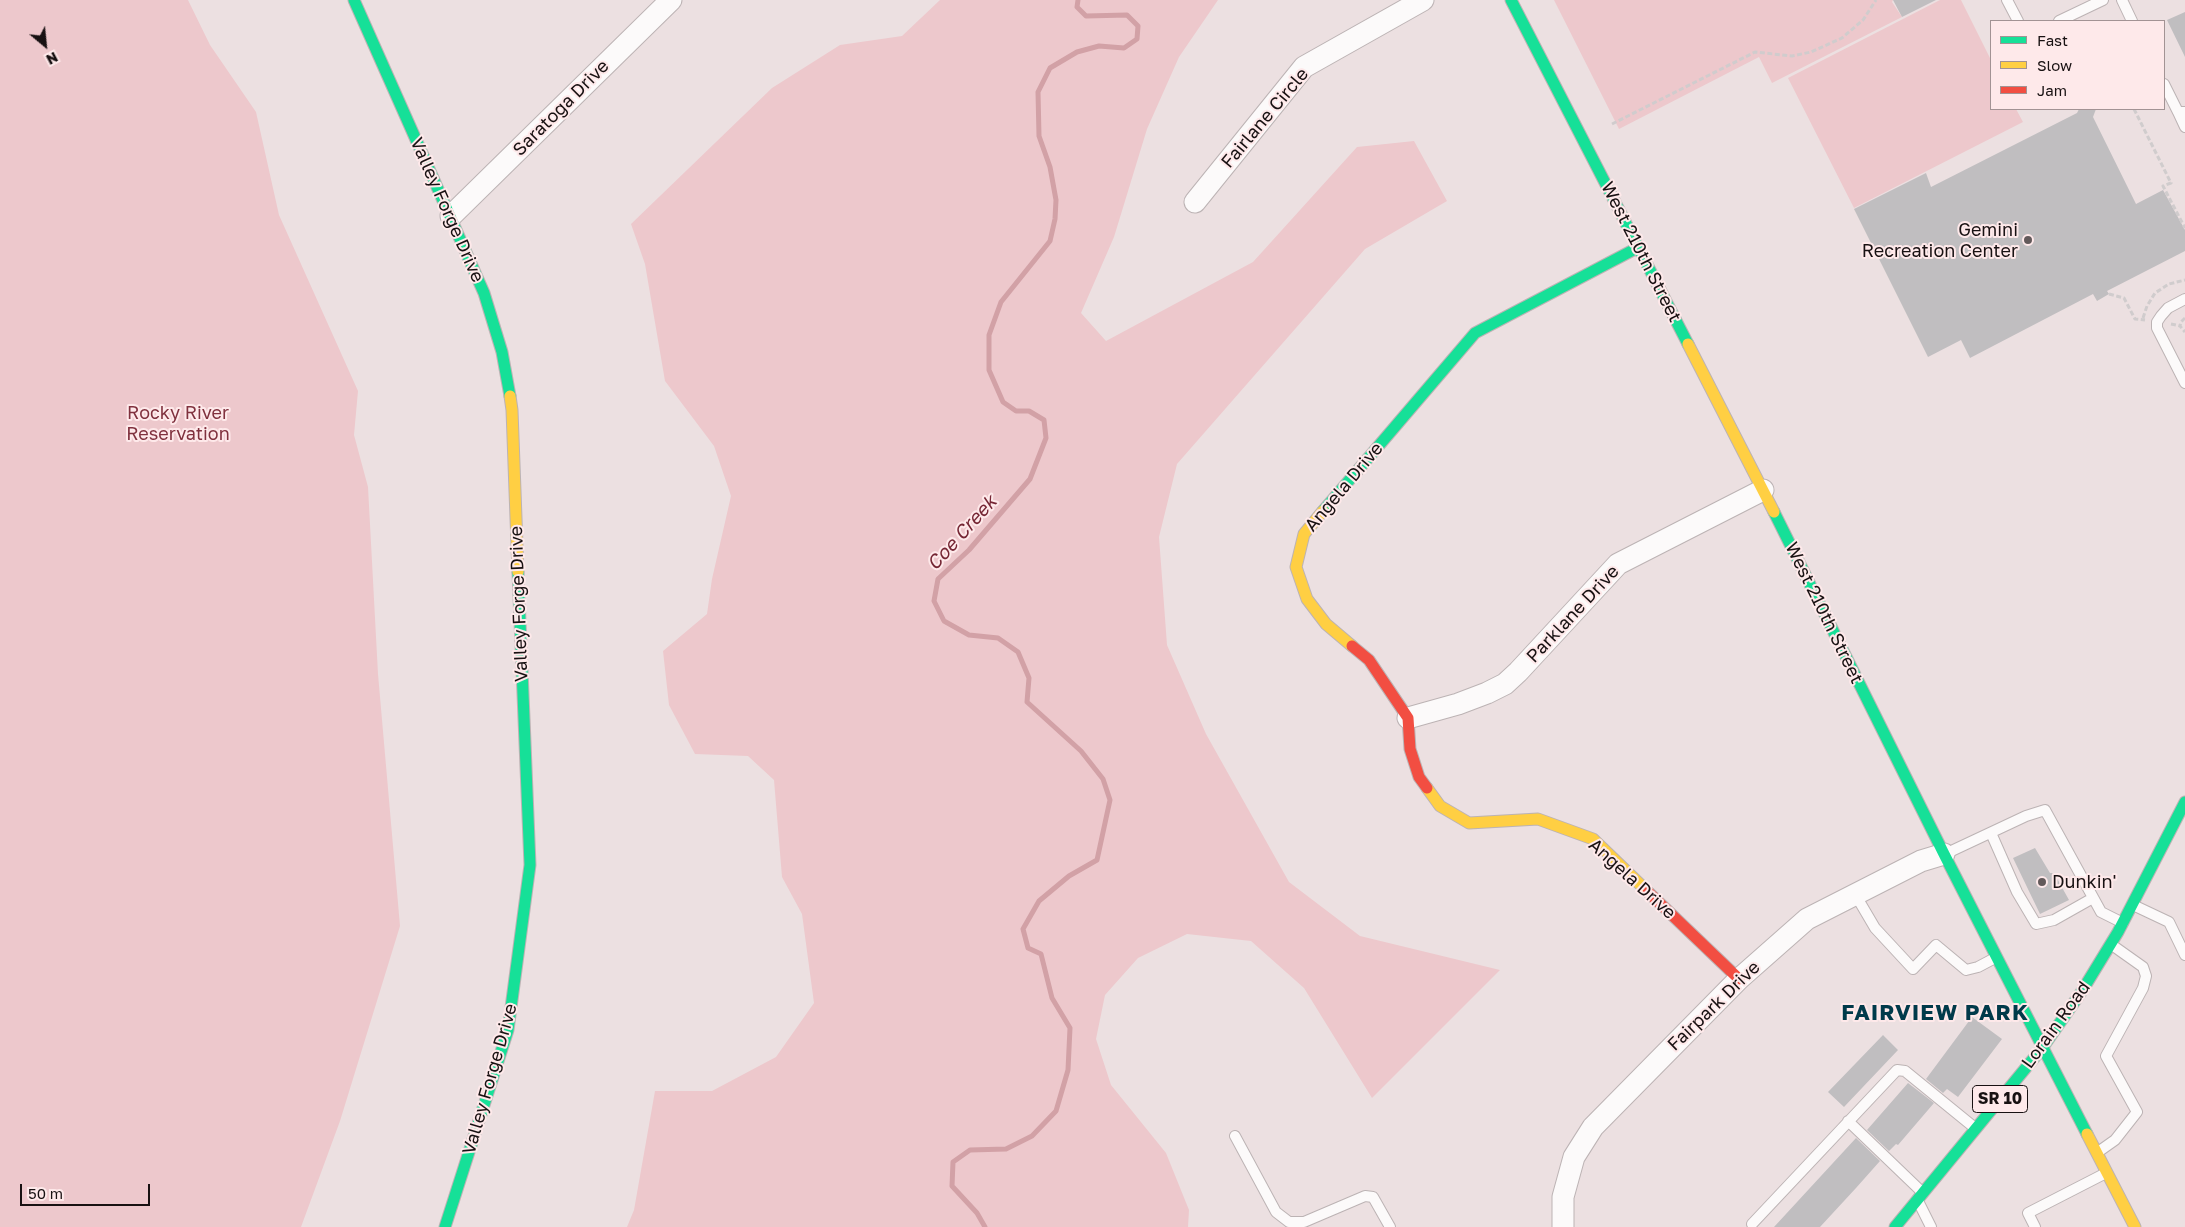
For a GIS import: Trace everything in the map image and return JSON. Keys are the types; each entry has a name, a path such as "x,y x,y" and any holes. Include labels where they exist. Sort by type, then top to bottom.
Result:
{"street":[{"name":"Valley Forge Drive","path":"354,0 484,294 502,352 512,410 530,866 508,1030 445,1227"},
{"name":"Saratoga Drive","path":"451,216 671,0"},
{"name":"Fairlane Circle","path":"1195,202 1304,67 1423,0"},
{"name":"West 210th Street","path":"1511,0 1763,490 1944,854 2135,1227"},
{"name":"Angela Drive","path":"1639,247 1475,333 1304,534 1296,567 1307,599 1326,624 1368,660 1408,718 1410,749 1419,777 1440,806 1470,823 1538,819 1593,839 1739,980"},
{"name":"Parklane Drive","path":"1408,718 1488,694 1505,684 1618,564 1763,490"},
{"name":"Lorain Road","path":"1895,1227 1921,1198 2043,1047 2082,991 2123,923 2185,802"},
{"name":"Fairpark Drive","path":"1563,1227 1563,1197 1574,1157 1593,1127 1739,980 1806,919 1921,861 1944,854"}],"lane":[{"path":"2007,0 2017,20"},
{"path":"2061,20 2102,0"},
{"path":"2122,0 2132,20"},
{"path":"2165,86 2181,112 2185,127"},
{"path":"2185,299 2168,308 2157,322 2158,328 2185,383"},
{"path":"1944,854 2026,816 2046,810 2101,912 2123,923"},
{"path":"1991,833 2017,892 2036,924 2054,920 2093,898"},
{"path":"1855,894 1875,928 1913,968 1936,945 1966,970 1978,967 1997,957"},
{"path":"2132,904 2169,922 2185,955"},
{"path":"2097,1152 2115,1140 2137,1112 2106,1056 2143,988 2146,976 2143,967 2111,944"},
{"path":"1752,1224 1897,1070 1905,1071 1976,1129"},
{"path":"1848,1121 1921,1198 1932,1227"},
{"path":"1235,1136 1276,1212 1289,1222 1304,1222 1365,1196 1373,1197 1390,1227"},
{"path":"2035,1227 2028,1213 2107,1172"}],"path":[{"path":"1612,124 1755,52 1792,56 1811,52 1842,38 1864,20 1876,0"},
{"path":"2134,110 2171,183 2164,186 2185,228"},
{"path":"2109,294 2124,298 2136,319 2142,320 2147,306 2155,293 2168,284 2185,280"},
{"path":"2185,318 2180,325 2185,332"}],"green space":[{"name":"Rocky River Reservation","path":"0,0 188,0 210,45 256,112 279,215 358,391 354,435 368,487 378,674 400,926 340,1121 301,1227 0,1227"},
{"path":"940,0 1218,0 1179,57 1147,129 1114,237 1081,313 1106,341 1253,262 1357,147 1414,141 1447,201 1365,249 1177,464 1159,537 1167,645 1206,734 1289,882 1360,936 1500,970 1372,1098 1304,988 1251,941 1187,934 1138,958 1105,995 1096,1039 1111,1085 1166,1153 1189,1210 1188,1227 627,1227 634,1210 655,1091 712,1091 776,1057 814,1003 802,914 782,877 774,780 748,756 695,754 669,705 663,651 707,614 712,579 731,496 714,446 665,381 645,264 631,224 772,88 840,45 902,36"},
{"path":"1554,0 1893,0 1892,2 1902,17 1772,83 1759,57 1619,129"},
{"path":"1940,0 1961,0 1990,58 1990,110 2017,110 2023,122 1854,208 1788,78"}],"building":[{"path":"1893,0 1936,0 1902,17"},
{"path":"2185,12 2185,57 2167,20"},
{"name":"Gemini Recreation Center","path":"2078,110 2096,110 2093,117 2136,204 2163,190 2185,230 2185,251 2107,291 2109,294 2097,301 2093,294 1970,358 1961,340 1928,357 1854,209 1926,173 1931,187 2077,113"},
{"name":"Dunkin'","path":"2035,848 2050,873 2054,873 2069,900 2040,914 2013,858"},
{"path":"1972,1017 2002,1039 1958,1097 1947,1089 1943,1093 1926,1079"},
{"path":"1883,1035 1898,1050 1844,1107 1828,1092"},
{"path":"1908,1083 1934,1103 1898,1145 1896,1144 1889,1151 1867,1130"},
{"path":"1856,1138 1880,1161 1856,1188 1820,1227 1774,1227"}],"waterway":[{"name":"Coe Creek","path":"985,1227 977,1213 952,1186 953,1162 970,1150 1006,1149 1032,1136 1056,1111 1068,1070 1070,1028 1052,998 1041,954 1028,948 1023,929 1039,901 1069,876 1097,860 1110,800 1103,779 1081,751 1027,702 1029,678 1018,652 998,638 969,635 944,621 934,601 938,579 969,550 1030,479 1046,438 1044,420 1029,411 1016,411 1003,402 989,370 989,335 1001,302 1050,241 1055,219 1056,200 1050,167 1039,136 1038,92 1050,68 1077,52 1099,46 1124,48 1137,39 1138,26 1127,15 1086,16 1077,7 1078,0"}],"traffic: fast":[{"path":"354,0 484,293 502,352 510,396"},
{"path":"1511,0 1688,344"},
{"path":"1323,511 1475,333 1639,247"},
{"path":"1774,512 1944,854 2087,1134"},
{"path":"445,1227 508,1030 530,865 518,572"},
{"path":"1895,1227 2043,1047 2082,991 2118,932 2185,802"}],"traffic: slow":[{"path":"1688,344 1774,512"},
{"path":"510,396 518,572"},
{"path":"1323,511 1304,534 1296,567 1307,599 1326,624 1352,646"},
{"path":"1427,788 1440,806 1469,823 1538,819 1593,839 1648,892"},
{"path":"2087,1134 2135,1227"}],"traffic: jam":[{"path":"1352,646 1369,660 1408,718 1410,749 1419,777 1427,788"},
{"path":"1648,892 1739,979"}],"place":[{"name":"Gemini Recreation Center","path":"2028,240"},
{"name":"Dunkin'","path":"2042,882"}],"district":[{"name":"FAIRVIEW PARK","path":"1935,1013"}]}
